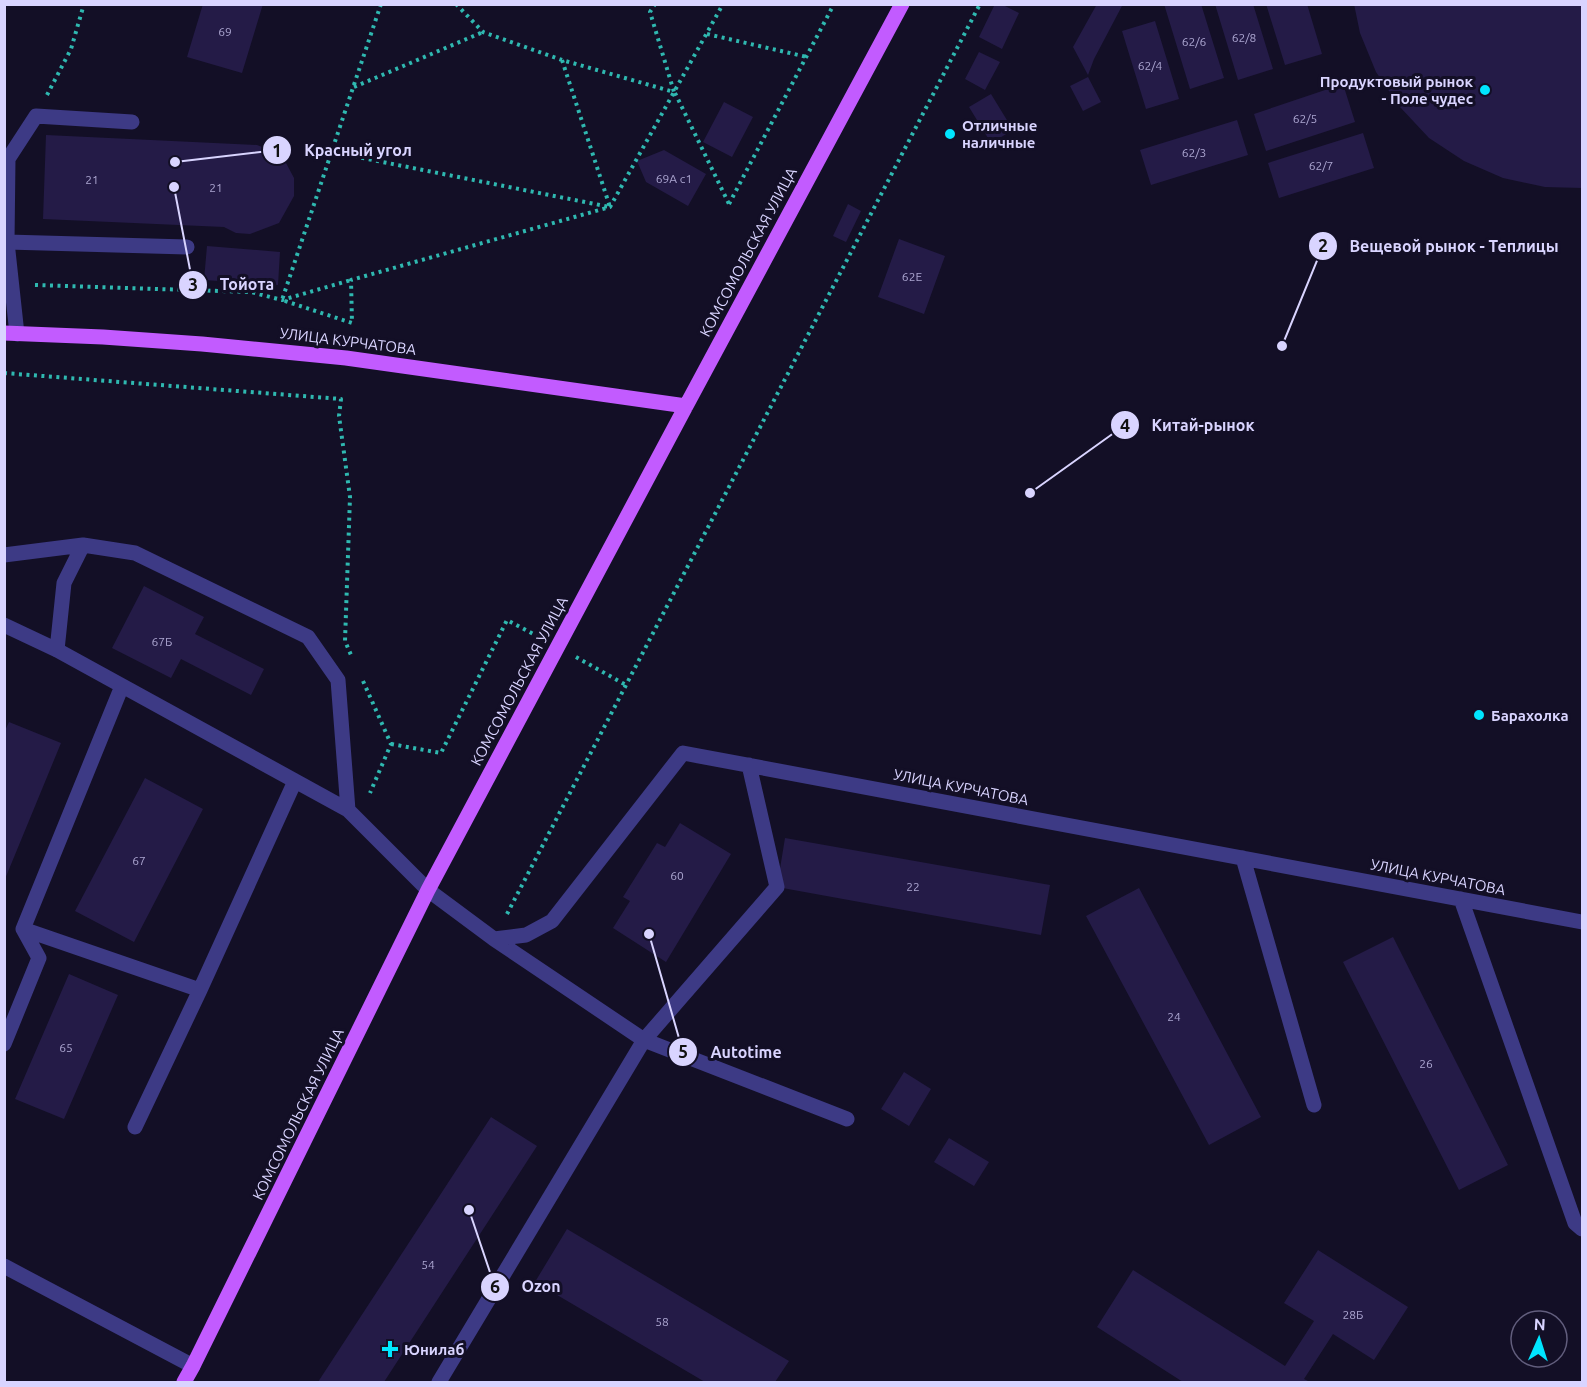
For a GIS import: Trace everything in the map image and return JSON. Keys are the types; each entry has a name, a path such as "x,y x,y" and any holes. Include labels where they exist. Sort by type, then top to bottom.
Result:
{"main road":[{"name":"КОМСОМОЛЬСКАЯ УЛИЦА","path":"184,1383 428,890 902,4"},
{"name":"УЛИЦА КУРЧАТОВА","path":"11,333 202,344 346,357 686,406"}],"street":[{"path":"11,333 12,284 7,242 6,184 8,159 36,116 132,122"},
{"path":"7,242 187,247"},
{"path":"4,555 83,545 135,553 309,638 338,680 353,815"},
{"path":"57,650 64,583 83,545"},
{"path":"4,626 57,650 353,815 428,890 494,939 644,1040 847,1119"},
{"path":"23,929 122,686"},
{"name":"УЛИЦА КУРЧАТОВА","path":"494,939 526,935 552,921 683,753 1582,922"},
{"path":"439,1383 644,1040 777,887 748,765"},
{"path":"135,1127 295,781"},
{"path":"1243,858 1314,1105"},
{"path":"1461,899 1575,1224 1582,1229"},
{"path":"23,929 200,990"},
{"path":"4,1044 39,958 23,929"},
{"path":"4,1266 193,1366"}],"path":[{"path":"36,116 71,49 84,4"},
{"path":"282,300 381,4"},
{"path":"456,4 483,32 562,60 674,92"},
{"path":"655,4 650,12 674,92 729,204 834,4"},
{"path":"282,300 610,207 723,4"},
{"path":"494,939 980,4"},
{"path":"353,87 483,32"},
{"path":"706,34 807,57"},
{"path":"562,60 610,207"},
{"path":"332,152 610,207"},
{"path":"12,284 251,292 352,323 351,280"},
{"path":"4,373 341,399 339,416 350,497 345,641 354,662"},
{"path":"391,744 441,753 507,620 626,685"},
{"path":"359,672 391,744"},
{"path":"353,815 391,744"}],"building":[{"path":"203,4 263,4 242,73 187,57"},
{"path":"995,4 1001,4 1019,13 1002,49 979,37"},
{"path":"1097,4 1123,4 1088,75 1073,47"},
{"path":"1164,4 1201,4 1224,78 1190,89"},
{"path":"1215,4 1253,4 1273,69 1238,80"},
{"path":"1266,4 1307,4 1322,54 1285,65"},
{"name":"Продуктовый рынок - Поле чудес","path":"1354,4 1582,4 1582,188 1545,187 1503,178 1464,161 1429,138 1400,107 1376,72 1360,33"},
{"path":"1155,21 1179,99 1146,109 1122,31"},
{"path":"979,52 1000,62 985,90 965,79"},
{"path":"1088,77 1101,102 1083,111 1070,86"},
{"path":"1343,84 1355,122 1266,151 1254,114"},
{"path":"991,94 1013,130 991,143 969,107"},
{"path":"724,102 753,117 732,157 703,142"},
{"path":"1237,120 1248,155 1151,185 1140,150"},
{"path":"1363,133 1374,168 1279,198 1268,163"},
{"path":"46,135 257,145 275,152 286,163 294,178 294,196 279,223 250,234 236,233 224,227 43,219"},
{"path":"664,150 706,174 688,206 646,182 637,161"},
{"path":"848,204 861,211 846,242 833,236"},
{"path":"899,239 945,256 924,314 878,297"},
{"path":"207,246 280,252 278,285 204,280"},
{"path":"144,586 204,617 195,634 264,669 251,695 181,659 171,678 112,648"},
{"path":"9,722 61,743 5,879 4,733"},
{"path":"145,778 203,809 134,942 75,911"},
{"path":"680,823 731,854 666,962 613,928 630,901 623,897 657,843 665,847"},
{"path":"785,838 1050,885 1041,935 777,887"},
{"path":"1139,888 1261,1117 1209,1145 1086,916"},
{"path":"1393,937 1508,1165 1459,1190 1343,962"},
{"path":"69,974 118,995 64,1119 15,1099"},
{"path":"904,1072 931,1089 909,1126 881,1109"},
{"path":"491,1117 537,1146 384,1382 318,1382"},
{"path":"949,1138 989,1162 974,1186 934,1162"},
{"path":"567,1229 789,1361 775,1382 705,1382 535,1282"},
{"path":"1318,1250 1408,1307 1374,1360 1333,1334 1304,1379 1310,1382 1183,1382 1097,1327 1133,1270 1285,1366 1314,1321 1284,1303"}],"place":[{"name":"Продуктовый рынок - Поле чудес","path":"1485,90"},
{"name":"Отличные наличные","path":"950,134"},
{"name":"Красный угол","path":"175,162"},
{"name":"Тойота","path":"174,187"},
{"name":"Вещевой рынок - Теплицы","path":"1282,346"},
{"name":"Китай-рынок","path":"1030,493"},
{"name":"Барахолка","path":"1479,715"},
{"name":"Autotime","path":"649,934"},
{"name":"Ozon","path":"469,1210"},
{"name":"Юнилаб","path":"390,1349"}]}
